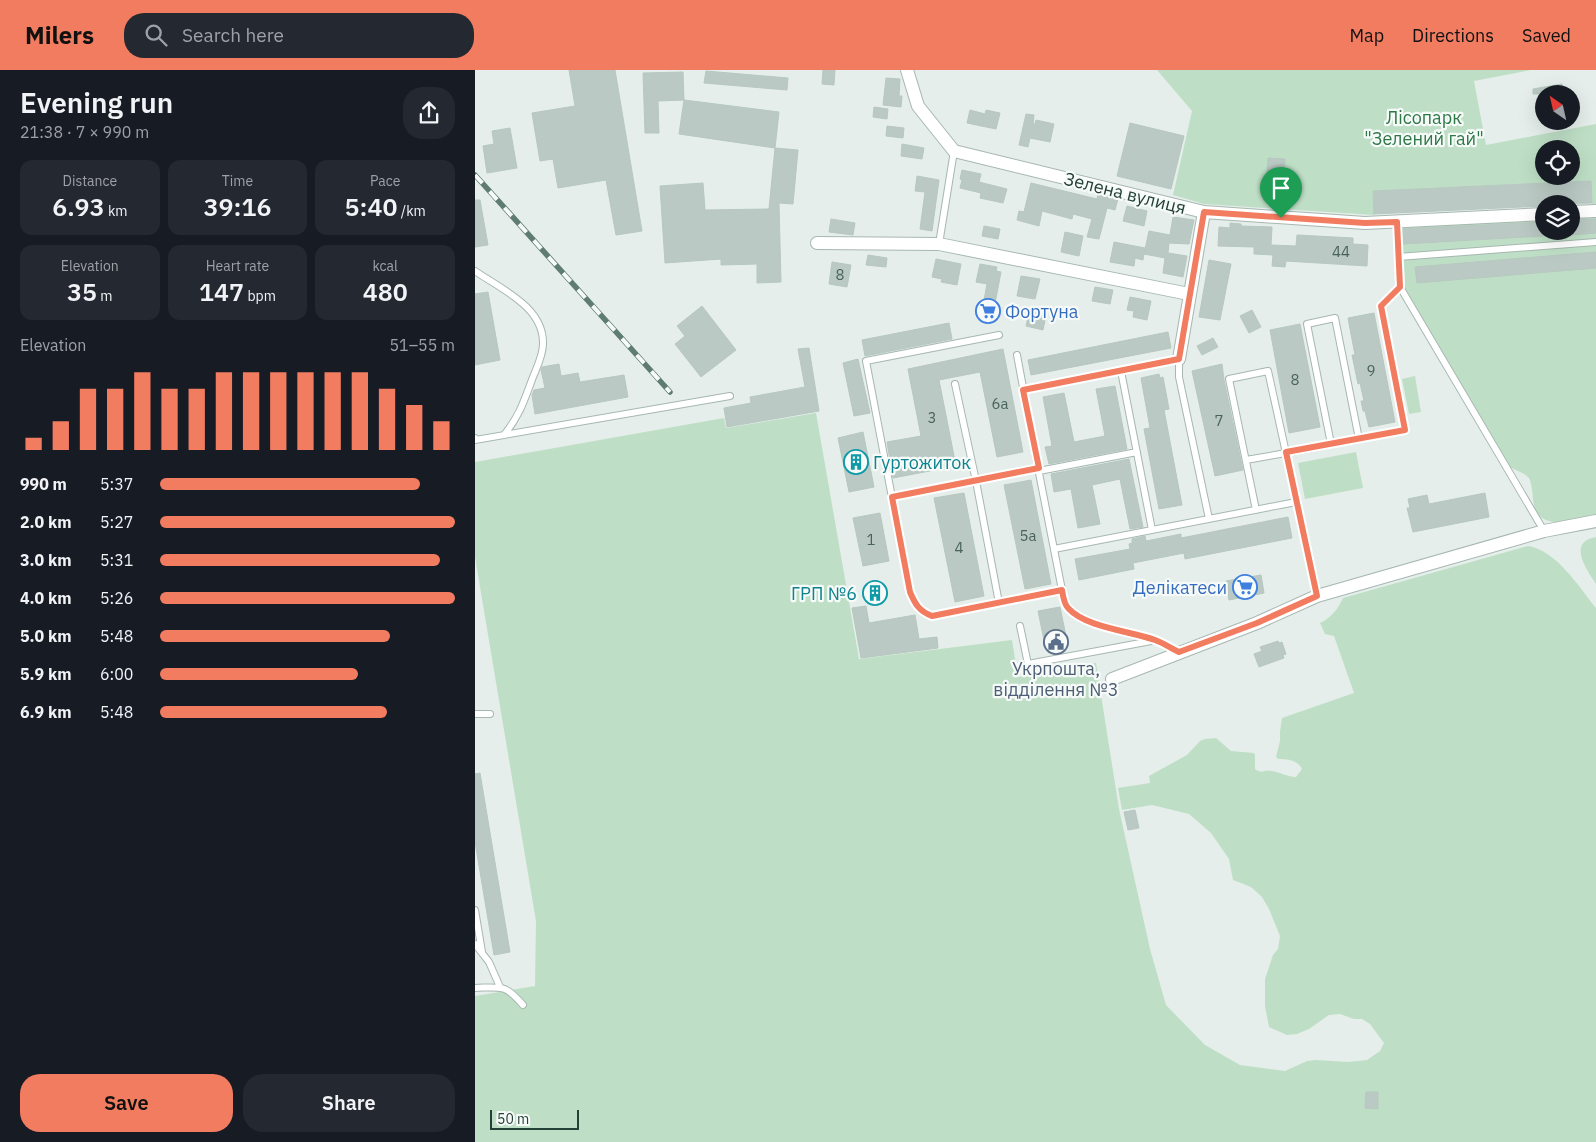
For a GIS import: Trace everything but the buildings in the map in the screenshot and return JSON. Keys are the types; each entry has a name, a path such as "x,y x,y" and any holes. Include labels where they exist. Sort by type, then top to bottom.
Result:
{"street":[{"path":"907,70 917,106 954,151"},
{"name":"Зелена вулиця","path":"954,151 1204,212 1365,223 1535,214"},
{"path":"1580,211 1596,210"},
{"path":"1179,359 1204,212"},
{"path":"817,243 939,244 1189,294"},
{"path":"1112,679 1257,623 1317,596 1544,531 1596,521"}],"lane":[{"path":"939,244 954,151"},
{"path":"1397,222 1400,287 1544,531"},
{"path":"1399,257 1596,242"},
{"path":"475,271 523,304 534,316 543,331 543,346 522,409 504,435"},
{"path":"1246,460 1405,430 1381,306 1400,287"},
{"path":"1331,444 1307,324 1335,318 1359,439"},
{"path":"999,335 866,361 910,592 915,604 932,616 1062,590"},
{"path":"1017,355 1066,607 1076,615 1092,622 1154,640 1179,652"},
{"path":"1023,390 1179,359 1179,376 1209,519"},
{"path":"1121,371 1152,530"},
{"path":"1256,510 1229,379 1268,371 1317,596"},
{"path":"955,384 999,603"},
{"path":"475,438 475,440 730,396"},
{"path":"892,497 1137,452"},
{"path":"1054,549 1296,502"},
{"path":"1020,626 1028,664 1154,640"},
{"path":"475,714 490,714"},
{"path":"475,910 482,954"},
{"path":"475,944 489,962 499,987"},
{"path":"475,988 499,987 511,992 523,1006"}],"green space":[{"name":"Лісопарк \"Зелений гай\"","path":"1157,70 1531,70 1474,81 1486,145 1565,130 1580,130 1580,127 1596,124 1596,204 1592,204 1590,181 1580,181 1580,140 1535,140 1535,184 1374,191 1374,215 1204,204 1173,195 1192,111"},
{"path":"1596,216 1596,515 1570,521 1552,522 1538,514 1534,505 1529,478 1509,466 1405,288 1402,228 1535,220 1535,240 1580,240 1580,217"},
{"path":"1415,376 1421,412 1409,414 1402,379"},
{"path":"816,413 859,659 1012,640 1018,677 1096,663 1119,809 1150,949 1166,1005 1205,1045 1240,1065 1285,1071 1307,1061 1348,1062 1367,1060 1380,1051 1384,1043 1370,1024 1362,1019 1354,1019 1340,1014 1329,1015 1309,1029 1297,1034 1287,1035 1269,1027 1265,1006 1265,979 1273,955 1278,949 1280,936 1262,897 1251,887 1233,880 1229,859 1211,833 1189,814 1152,805 1122,810 1118,788 1150,783 1149,776 1187,755 1200,741 1216,738 1231,751 1254,753 1255,769 1261,772 1269,771 1296,777 1302,769 1298,764 1276,757 1280,741 1282,718 1354,693 1334,636 1325,634 1320,623 1334,613 1343,598 1528,546 1548,554 1557,562 1596,608 1596,1142 475,1142 475,996 535,986 536,921 475,557 475,462 724,418 726,428"},
{"path":"1356,452 1363,488 1305,499 1298,463"},
{"path":"1596,537 1596,584 1584,564 1581,550 1582,544"}],"railway":[{"path":"475,175 670,392"}],"place":[{"name":"Фортуна","path":"988,311"},
{"name":"Гуртожиток","path":"856,462"},
{"name":"Делікатеси","path":"1245,587"},
{"name":"ГРП №6","path":"875,593"},
{"name":"Укрпошта, відділення №3","path":"1056,642"}],"route":[{"path":"1204,212 1281,218 1365,223 1397,222 1400,287 1381,306 1405,430 1286,452 1317,596 1257,623 1179,652 1154,640 1119,631 1076,615 1066,607 1062,590 932,616 917,607 910,592 892,497 1039,468 1023,390 1179,359 1204,212"}]}
